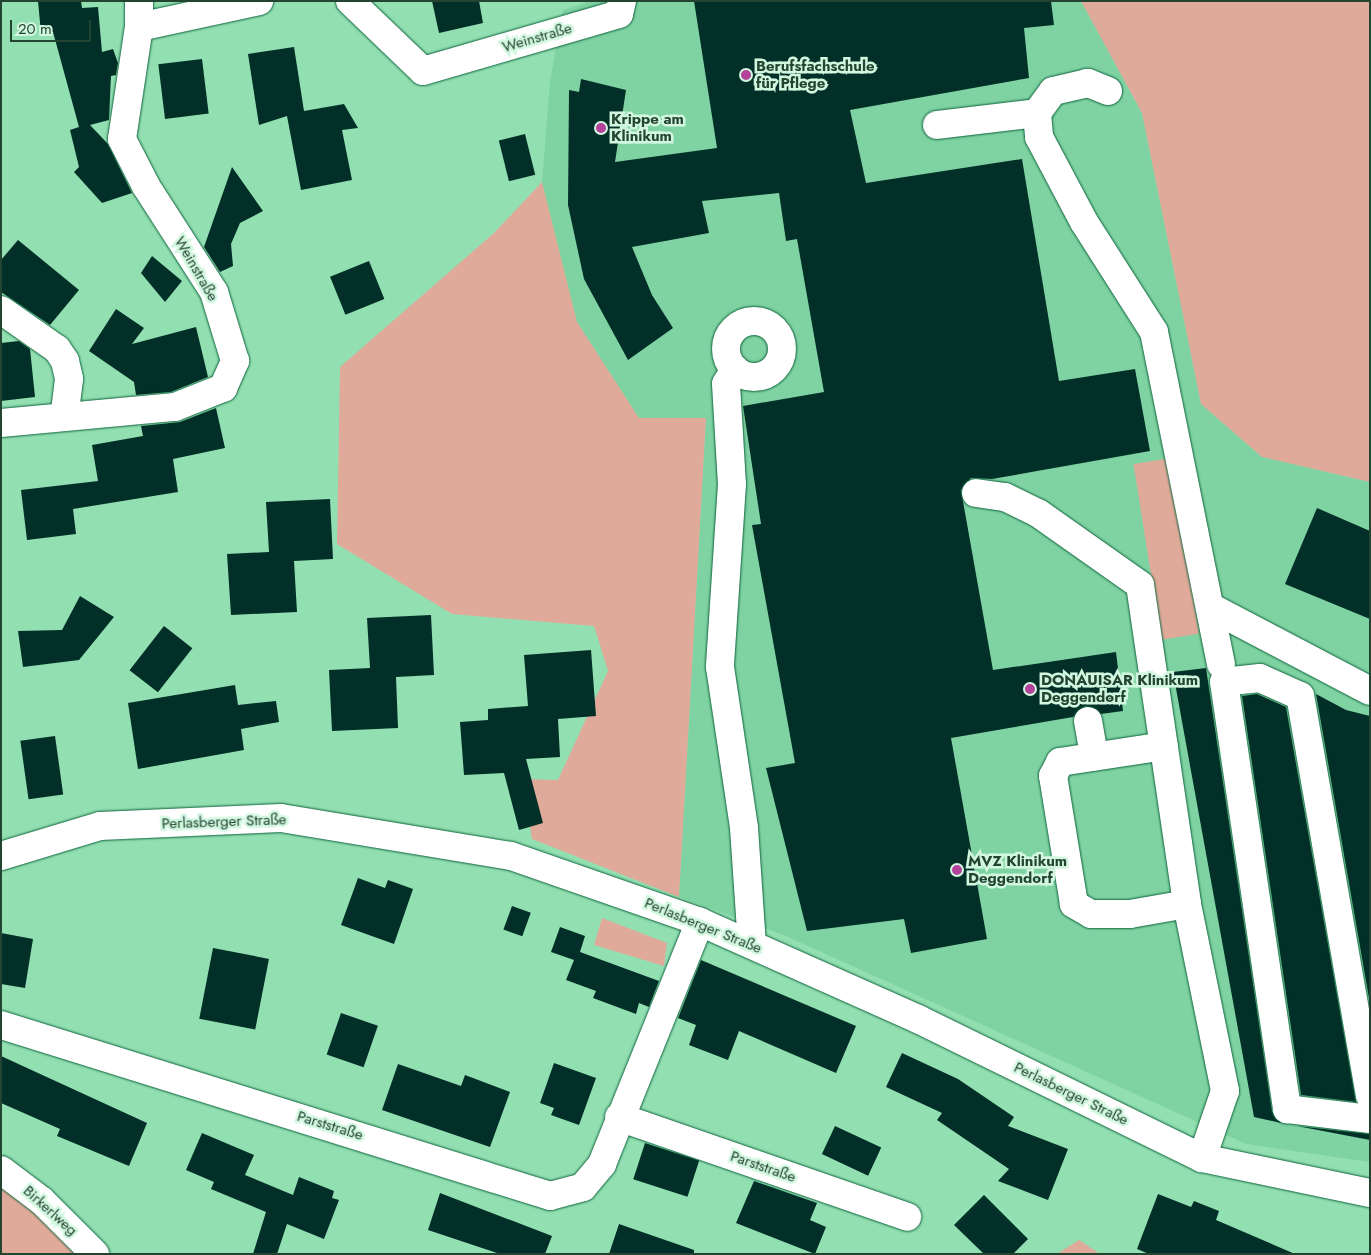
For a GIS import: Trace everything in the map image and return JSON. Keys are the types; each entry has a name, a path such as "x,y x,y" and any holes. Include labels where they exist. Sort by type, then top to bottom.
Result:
{"street":[{"name":"Weinstraße","path":"1,423 175,408 223,388 235,361 214,292 146,186 122,138 139,14 258,1"},
{"name":"Weinstraße","path":"350,1 423,71 619,14 622,1"},
{"path":"937,126 1037,113 1053,91 1071,84 1088,82 1108,90"},
{"path":"1037,113 1048,161 1154,332 1212,608 1221,664"},
{"path":"1,310 57,349 65,361 69,378 64,417"},
{"path":"735,369 726,384 732,484 720,667 744,828 752,945"},
{"path":"976,493 1005,497 1038,513 1140,585 1187,904 1224,1091 1202,1158"},
{"path":"1212,608 1370,692"},
{"path":"1370,1096 1300,696 1260,678 1224,682 1287,1109 1370,1119"},
{"path":"1088,721 1094,756"},
{"path":"1164,746 1060,762 1053,776 1074,904 1101,914 1187,904"},
{"name":"Perlasberger Straße","path":"1,856 100,826 281,818 511,856 700,922 927,1024 1202,1158 1370,1194"},
{"name":"Parststraße","path":"1,1025 550,1196 583,1186 602,1164 619,1118 700,922"},
{"name":"Parststraße","path":"619,1118 907,1217"},
{"name":"Birkerlweg","path":"1,1170 42,1201 95,1254"}],"shaded area":[{"name":"DONAUISAR Klinikum Deggendorf","path":"591,1 1081,1 1142,113 1201,404 1262,457 1370,482 1370,1162 1246,1144 786,936 679,897 706,418 639,418 577,322 546,213 542,182 550,81 563,10"},
{"path":"1081,1 1370,1 1370,482 1262,457 1201,404 1142,113"},
{"path":"542,182 577,322 639,418 706,418 679,897 532,839 522,779 558,780 608,671 594,626 452,614 337,544 340,367 494,233"},
{"path":"1171,458 1199,634 1161,640 1133,464"},
{"path":"602,918 667,943 664,966 594,945"},
{"path":"1,1182 82,1254 1,1254"},
{"path":"1079,1240 1100,1254 1057,1254"}],"building":[{"path":"38,1 81,1 82,8 98,7 102,52 113,49 118,63 116,75 111,76 109,120 90,125 108,144 132,193 102,203 74,172 79,167 70,130 79,127 53,32 41,33"},
{"path":"432,1 479,1 483,23 439,33"},
{"path":"694,1 1051,1 1054,25 1024,28 1029,78 850,110 866,183 1022,159 1059,381 1135,369 1150,451 992,479 971,478 961,490 993,670 1116,652 1123,711 1101,714 1086,706 1073,717 951,738 987,939 911,953 904,919 807,931 766,768 795,763 752,525 761,524 743,406 824,392 797,239 786,241 779,193 702,201 709,233 632,247 652,295 673,328 628,360 584,279 568,205 569,90 579,92 581,79 626,90 615,162 717,148"},
{"path":"294,47 304,111 344,104 358,128 342,130 352,180 301,190 287,116 259,125 248,54"},
{"path":"202,59 209,114 165,119 158,64"},
{"path":"525,134 535,175 509,181 499,141"},
{"path":"232,167 263,211 240,223 231,244 233,266 220,272 204,247"},
{"path":"18,240 79,290 50,325 1,292 1,260"},
{"path":"152,256 182,281 165,302 141,273"},
{"path":"369,261 384,299 345,315 330,277"},
{"path":"116,309 144,328 132,344 196,327 208,377 171,392 136,395 134,382 89,351"},
{"path":"19,341 30,349 35,397 1,401 1,343"},
{"path":"216,408 225,448 173,459 178,492 73,509 76,534 27,540 21,490 98,481 92,445 143,436 141,426 180,422"},
{"path":"330,499 333,559 294,561 297,612 231,615 227,554 269,552 266,502"},
{"path":"1317,508 1370,531 1370,619 1285,584"},
{"path":"80,596 114,617 79,660 23,667 18,631 62,630"},
{"path":"431,615 434,675 396,677 398,728 332,731 329,670 370,668 367,618"},
{"path":"164,626 192,648 158,692 130,670"},
{"path":"591,650 596,716 558,719 560,757 526,759 543,823 519,830 504,773 464,775 460,722 488,720 488,709 528,706 524,655"},
{"path":"1206,668 1272,1111 1281,1123 1254,1117 1173,672"},
{"path":"235,685 238,705 276,701 279,722 241,729 244,750 138,769 128,703"},
{"path":"1257,694 1286,707 1356,1102 1301,1095 1242,696"},
{"path":"1316,694 1346,710 1370,716 1370,1004"},
{"path":"55,736 63,794 29,799 20,741"},
{"path":"358,878 385,888 388,880 413,889 394,944 341,925"},
{"path":"512,906 531,913 522,936 503,929"},
{"path":"560,927 585,936 580,952 659,981 649,1007 639,1003 636,1014 593,998 596,991 566,980 574,960 551,952"},
{"path":"1,933 33,939 25,988 1,984"},
{"path":"213,948 269,959 255,1030 199,1019"},
{"path":"701,960 856,1026 836,1073 739,1031 728,1060 689,1045 696,1025 678,1018"},
{"path":"341,1013 378,1026 364,1067 327,1055"},
{"path":"902,1053 958,1079 1014,1117 1008,1126 1068,1149 1048,1200 998,1181 1009,1169 937,1120 942,1113 886,1087"},
{"path":"1,1056 147,1123 129,1166 57,1136 60,1129 1,1103"},
{"path":"554,1063 596,1078 579,1125 551,1115 554,1108 540,1103"},
{"path":"398,1064 461,1086 465,1075 510,1092 490,1147 382,1110"},
{"path":"835,1126 881,1148 868,1176 822,1154"},
{"path":"1297,1126 1370,1134 1370,1140"},
{"path":"202,1133 254,1155 245,1175 293,1195 299,1177 334,1191 332,1198 339,1200 324,1239 287,1224 277,1254 253,1254 266,1212 211,1189 214,1182 186,1170"},
{"path":"645,1143 699,1161 687,1197 633,1179"},
{"path":"754,1181 817,1203 810,1220 826,1227 815,1254 736,1223"},
{"path":"440,1193 552,1236 545,1254 500,1254 428,1230"},
{"path":"1158,1194 1191,1207 1194,1201 1219,1211 1216,1220 1295,1254 1149,1254 1137,1249"},
{"path":"984,1195 1028,1239 1013,1254 984,1254 954,1225"},
{"path":"619,1224 694,1250 694,1254 609,1254"}],"place":[{"name":"Berufsfachschule für Pflege","path":"746,75"},
{"name":"Krippe am Klinikum","path":"601,128"},
{"name":"DONAUISAR Klinikum Deggendorf","path":"1030,689"},
{"name":"MVZ Klinikum Deggendorf","path":"957,870"}]}
